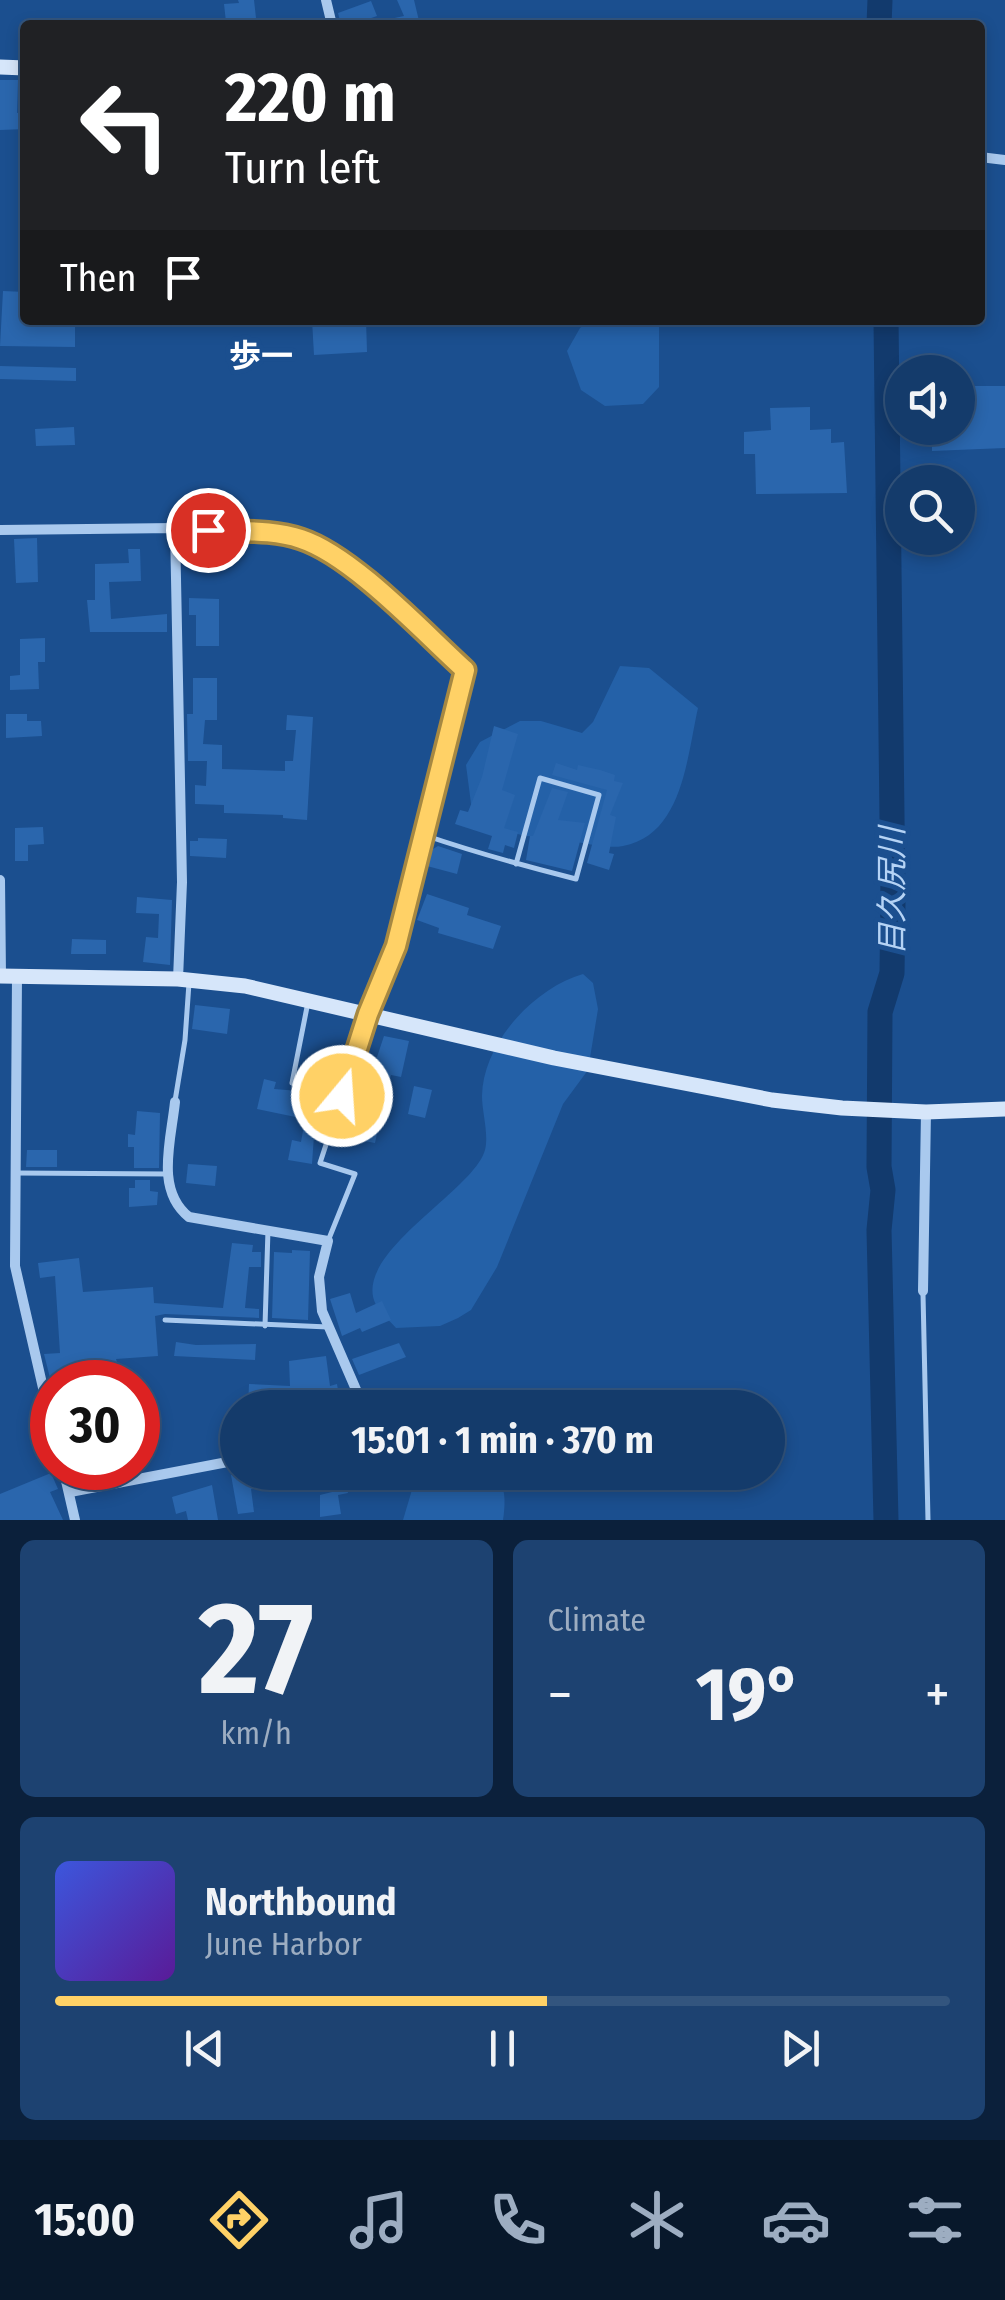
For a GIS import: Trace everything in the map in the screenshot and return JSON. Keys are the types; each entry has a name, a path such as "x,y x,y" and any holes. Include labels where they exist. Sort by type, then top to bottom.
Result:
{"street":[{"path":"175,528 183,980"},
{"path":"0,530 175,528 303,539 350,567 465,670 396,946 368,1014 342,1096"},
{"path":"0,880 16,1175 16,1266 37,1360"},
{"path":"6,976 183,980 308,999 708,1090 772,1100 865,1109 1005,1110"},
{"path":"175,1102 168,1174 175,1206 189,1217 328,1241 319,1277 322,1311 356,1390"},
{"path":"922,1111 923,1290"},
{"path":"0,1178 16,1175"},
{"path":"75,1520 70,1492 220,1463"}],"lane":[{"path":"424,835 516,864 576,879 598,795 540,778 516,864"},
{"path":"175,1102 185,1040 183,980"},
{"path":"308,999 292,1083 342,1096 320,1163 355,1174 328,1241"},
{"path":"16,1175 168,1174"},
{"path":"265,1326 268,1230"},
{"path":"923,1290 928,1520"},
{"path":"164,1320 328,1328"}],"shaded area":[{"path":"659,325 659,387 643,404 605,406 581,390 567,351 580,328"},
{"path":"620,666 649,668 698,708 679,791 658,827 643,839 610,847 520,834 473,819 466,765 480,742 520,721 541,721 582,733 593,722"},
{"path":"583,974 593,983 598,1009 588,1070 563,1104 497,1267 471,1310 458,1318 440,1326 396,1328 376,1305 373,1285 381,1265 396,1244 460,1184 485,1150 482,1096 491,1057 501,1038 530,1005 565,981"},
{"path":"412,1490 504,1492 503,1520 403,1520"}],"building":[{"path":"238,0 254,0 256,18 226,20 224,4 239,3"},
{"path":"397,0 414,0 419,20 385,20 404,16"},
{"path":"371,1 377,16 340,20 338,13"},
{"path":"0,80 18,80 20,129 0,130"},
{"path":"3,291 20,292 20,325 75,325 75,347 0,346"},
{"path":"312,325 366,325 367,352 314,355"},
{"path":"0,366 76,368 76,381 0,379"},
{"path":"975,386 1005,386 1005,448 932,451 932,445 975,445"},
{"path":"810,407 810,430 831,429 831,443 844,442 847,493 756,494 755,454 744,454 744,432 771,430 770,408"},
{"path":"74,427 75,445 36,446 35,429"},
{"path":"37,538 38,582 16,583 14,539"},
{"path":"128,549 140,549 141,581 109,582 111,619 167,614 167,632 90,632 87,600 95,600 95,564 129,563"},
{"path":"189,598 219,599 219,646 196,646 196,615 189,615"},
{"path":"45,638 45,662 38,662 39,689 10,690 10,676 20,675 20,639"},
{"path":"193,678 217,678 217,720 205,720 203,744 222,745 222,769 285,771 285,761 293,761 296,730 286,730 287,715 313,717 307,820 224,813 224,805 195,804 195,785 206,786 207,761 188,761 187,714 193,714"},
{"path":"6,714 27,714 27,721 41,721 42,736 6,738"},
{"path":"494,726 518,734 502,790 515,795 504,828 518,832 514,848 505,845 503,853 488,849 492,836 455,824 460,810 468,812 482,777"},
{"path":"556,763 577,770 578,765 600,770 615,775 614,781 623,783 610,815 616,817 609,870 587,863 607,790 552,775"},
{"path":"552,788 568,792 558,820 585,823 572,871 526,860 530,836"},
{"path":"43,827 44,844 28,845 28,861 15,861 15,828"},
{"path":"227,839 226,858 190,856 190,841"},
{"path":"438,846 462,854 457,874 427,866"},
{"path":"427,894 469,908 467,915 501,926 493,949 438,933 439,928 417,920"},
{"path":"137,897 172,900 170,965 143,962 146,937 158,938 159,914 136,913"},
{"path":"72,939 106,940 106,954 71,954"},
{"path":"195,1005 230,1009 227,1034 192,1029"},
{"path":"384,1036 409,1041 401,1077 391,1075 385,1098 354,1089 360,1068 372,1072"},
{"path":"328,1049 338,1052 334,1066 342,1068 335,1088 301,1079 304,1064 322,1068"},
{"path":"264,1079 276,1082 274,1089 334,1100 327,1123 315,1121 312,1164 288,1160 292,1140 301,1142 305,1119 257,1109"},
{"path":"414,1086 432,1090 425,1118 408,1114"},
{"path":"137,1111 160,1113 159,1168 134,1168 134,1147 128,1147 128,1134 135,1135"},
{"path":"343,1113 380,1120 375,1143 336,1136"},
{"path":"27,1150 57,1150 57,1167 26,1167"},
{"path":"188,1164 217,1166 215,1186 186,1183"},
{"path":"135,1180 150,1180 150,1191 158,1192 157,1205 129,1207 129,1188 135,1188"},
{"path":"232,1243 253,1245 252,1252 261,1252 261,1267 249,1267 245,1308 259,1309 259,1318 165,1314 155,1316 158,1356 46,1360 44,1354 60,1353 55,1276 40,1278 38,1263 79,1258 83,1292 153,1287 154,1303 223,1308"},
{"path":"310,1251 308,1320 272,1318 274,1252"},
{"path":"350,1293 356,1313 382,1301 391,1320 342,1336 330,1299"},
{"path":"176,1342 256,1344 255,1360 174,1356"},
{"path":"399,1343 406,1357 359,1375 352,1359"},
{"path":"326,1356 330,1386 337,1384 338,1390 249,1390 249,1384 290,1386 289,1361"},
{"path":"30,1482 30,1490 55,1490 50,1492 63,1520 0,1520 0,1494"},
{"path":"212,1485 218,1520 188,1520 186,1511 176,1514 172,1497"},
{"path":"234,1490 251,1490 254,1512 238,1514"},
{"path":"347,1490 338,1495 341,1514 320,1517 320,1495"}],"waterway":[{"name":"目久尻川","path":"879,20 880,0"},
{"name":"目久尻川","path":"886,325 893,900 892,973 880,1012 879,1167 883,1190 879,1230 886,1520"}],"district":[{"name":"歩一","path":"261,356"}],"route":[{"path":"208,530 303,539 350,567 465,670 396,946 368,1014 342,1096"}]}
